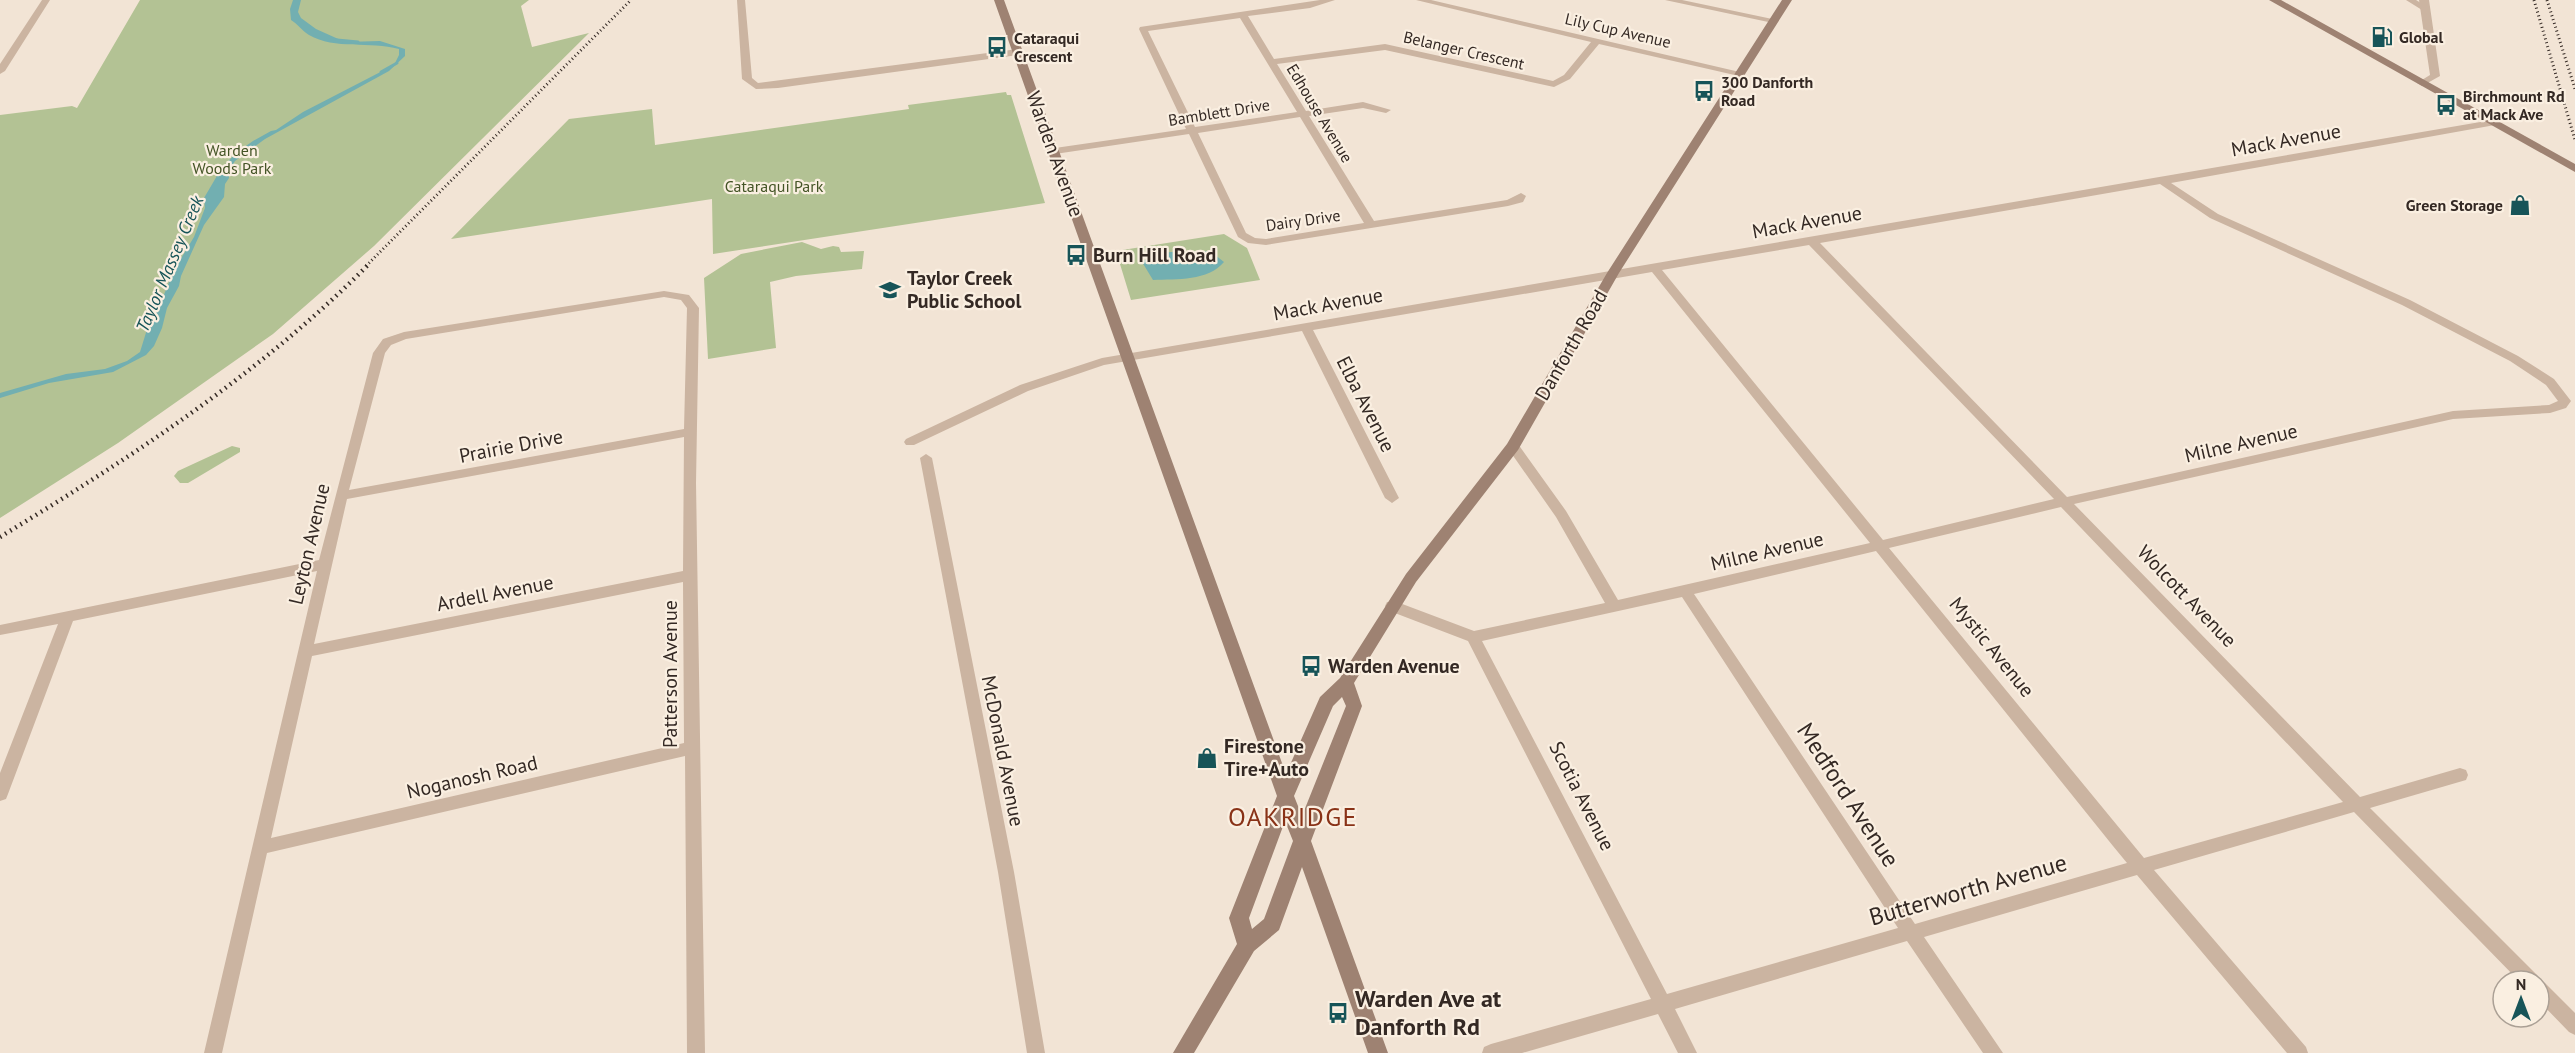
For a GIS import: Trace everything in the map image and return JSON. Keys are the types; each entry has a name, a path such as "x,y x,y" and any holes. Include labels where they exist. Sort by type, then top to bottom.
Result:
{"main road":[{"name":"Warden Avenue","path":"999,0 1378,1053"},
{"name":"Danforth Road","path":"1247,945 1239,918 1286,795 1326,702 1346,683 1411,578 1514,447 1613,273 1787,0"},
{"path":"2274,0 2575,169"},
{"path":"1183,1053 1247,945 1272,924 1354,706 1346,683"}],"street":[{"path":"0,71 46,0"},
{"path":"741,0 747,80 756,86 778,85 1018,52"},
{"path":"1243,15 1331,0"},
{"name":"Lily Cup Avenue","path":"1420,0 1739,73"},
{"path":"1669,0 1773,20"},
{"path":"2409,0 2425,4 2435,76 2422,83"},
{"name":"Dairy Drive","path":"1243,15 1143,29 1242,235 1252,240 1266,242 1508,203 1519,200 1521,196"},
{"name":"Edhouse Avenue","path":"1243,15 1371,226"},
{"name":"Belanger Crescent","path":"1271,62 1367,48 1385,48 1554,84 1567,77 1596,41"},
{"name":"Bamblett Drive","path":"1055,151 1363,105 1386,110"},
{"name":"Mack Avenue","path":"1128,358 2492,123"},
{"name":"Milne Avenue","path":"1473,637 1685,591 2063,502 2453,416 2550,409 2562,405 2565,401 2556,386 2530,368 2404,302 2215,216 2161,180"},
{"name":"Wolcott Avenue","path":"1812,241 2355,803 2519,969"},
{"name":"Mystic Avenue","path":"1654,267 2140,865 2299,1053"},
{"name":"Leyton Avenue","path":"209,1052 261,847 307,651 340,496 379,353 387,342 404,336 664,294 685,297"},
{"name":"Patterson Avenue","path":"685,297 693,308 688,432 696,1053"},
{"name":"Elba Avenue","path":"1306,327 1392,498"},
{"path":"910,442 1024,388 1102,362 1128,358"},
{"name":"Prairie Drive","path":"340,496 688,432"},
{"path":"1514,447 1561,514 1613,605"},
{"name":"McDonald Avenue","path":"926,458 1006,872 1036,1053"},
{"path":"0,630 326,564"},
{"name":"Ardell Avenue","path":"307,651 691,575"},
{"name":"Medford Avenue","path":"1685,591 1910,931 1994,1053"},
{"path":"1392,606 1473,637"},
{"path":"0,794 67,618"},
{"name":"Scotia Avenue","path":"1473,637 1688,1053"},
{"name":"Noganosh Road","path":"261,847 692,748"},
{"name":"Butterworth Avenue","path":"1491,1053 2355,803 2460,775"},
{"path":"2551,1001 2575,1026"}],"green space":[{"name":"Warden Woods Park","path":"140,0 529,0 521,6 532,47 589,33 374,246 273,334 118,443 0,518 0,115 72,106 77,108"},
{"name":"Cataraqui Park","path":"1006,92 1007,95 1011,95 1045,203 713,254 712,199 451,239 569,119 652,109 655,145 909,109 908,105"},
{"path":"1224,234 1247,248 1260,280 1131,300 1116,251"},
{"path":"802,242 821,249 839,247 841,252 864,251 862,269 796,276 770,282 776,348 708,359 704,278 741,254"},
{"path":"232,446 240,448 240,452 188,483 180,483 174,476 178,471"}],"water":[{"path":"293,0 301,0 298,12 301,18 316,29 345,42 380,41 405,49 405,56 389,71 265,139 235,161 228,172 229,178 225,184 224,197 204,225 181,276 179,286 167,308 154,346 146,355 113,372 49,383 0,398 0,393 66,374 105,369 127,361 140,352 149,323 161,302 174,270 194,237 205,208 204,198 221,169 236,153 253,141 276,130 303,112 394,65 399,49 341,44 319,40 309,35 291,20 290,9"},
{"path":"1210,251 1224,262 1210,273 1192,278 1153,280 1142,262 1166,253"}],"waterway":[{"name":"Taylor Massey Creek","path":"337,40 358,42"},
{"name":"Taylor Massey Creek","path":"381,72 397,63"}],"railway":[{"path":"366,266 631,0"},
{"path":"2534,0 2575,140"},
{"path":"2547,0 2575,89"},
{"path":"0,537 145,445 192,412 283,342 327,305 368,265"}],"place":[{"name":"Global","path":"2382,37"},
{"name":"Cataraqui Crescent","path":"997,47"},
{"name":"300 Danforth Road","path":"1704,91"},
{"name":"Birchmount Rd at Mack Ave","path":"2446,105"},
{"name":"Green Storage","path":"2520,205"},
{"name":"Burn Hill Road","path":"1076,255"},
{"name":"Taylor Creek Public School","path":"890,290"},
{"name":"Warden Avenue","path":"1311,666"},
{"name":"Firestone Tire+Auto","path":"1207,758"},
{"name":"Warden Ave at Danforth Rd","path":"1338,1013"}],"district":[{"name":"OAKRIDGE","path":"1293,817"}]}
